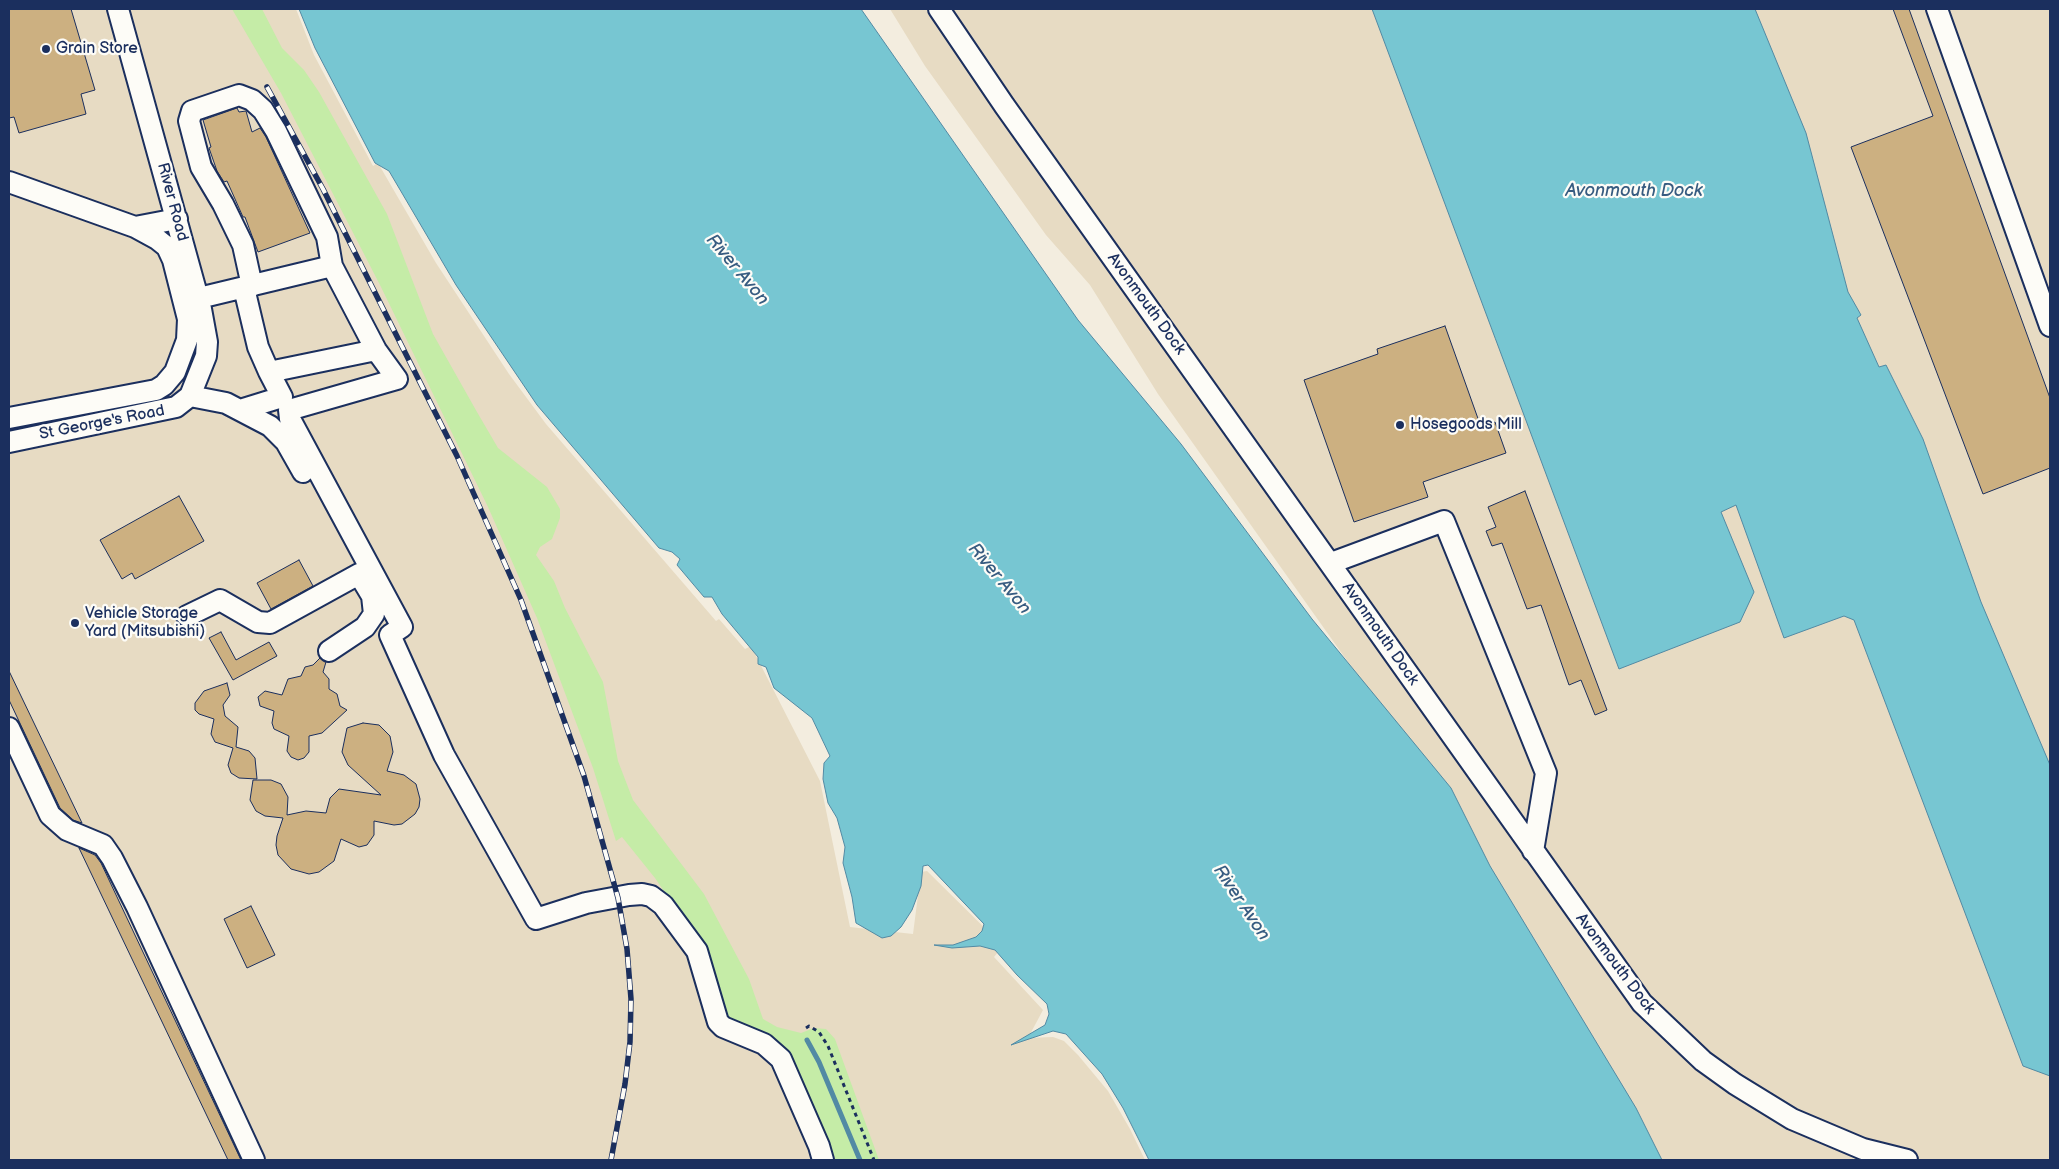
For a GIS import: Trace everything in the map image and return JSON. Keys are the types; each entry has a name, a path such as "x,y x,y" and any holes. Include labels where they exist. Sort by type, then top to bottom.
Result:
{"lane":[{"name":"River Road","path":"118,9 205,326 207,350 202,372 190,396"},
{"name":"Avonmouth Dock","path":"939,9 1004,105 1642,1003 1704,1061 1735,1084 1792,1119 1863,1149 1907,1160"},
{"path":"1938,9 2050,326"},
{"path":"240,410 282,397 258,347 243,245 223,204 201,167 189,121 192,111 239,95 252,100 263,110 276,132 327,237 332,266 376,350 397,379 289,410 290,419 402,627 390,635 444,755 536,919 586,903 628,895 642,894 651,896 663,905 697,951 718,1022 723,1027 764,1044 781,1059 819,1146 823,1160"},
{"path":"9,182 135,227 157,238 167,247 173,260 188,320 187,340 175,372 164,385 156,390 9,418"},
{"path":"135,227 177,219"},
{"path":"198,298 332,266"},
{"path":"269,372 376,350"},
{"path":"190,396 226,403 240,410 270,426 292,450 374,602 374,614 365,627 329,651"},
{"name":"St George's Road","path":"9,442 165,411 183,404 190,396"},
{"path":"1331,563 1444,520 1546,773 1533,851"},
{"path":"187,616 220,600 258,622 270,623 359,574"},
{"path":"9,728 50,815 67,830 103,845 112,858 142,916 254,1160"}],"path":[{"path":"806,1028 809,1026 819,1032 828,1046 874,1160"}],"shaded area":[{"path":"9,9 296,9 314,55 373,166 378,163 436,263 509,374 546,424 716,621 719,619 745,649 751,646 820,781 850,927 913,934 921,872 927,871 1003,946 994,957 1043,1010 1028,1038 1053,1037 1064,1041 1078,1055 1108,1091 1145,1160 9,1160"},
{"path":"890,9 2050,9 2050,1160 1638,1160 1455,813 1158,394 1090,285 1046,235 925,66"}],"green space":[{"path":"232,9 262,9 282,48 304,70 319,92 387,214 433,334 477,412 498,448 547,487 560,509 560,518 552,539 540,547 536,555 554,581 565,608 603,682 618,761 633,800 704,894 749,979 763,1019 777,1027 801,1033 814,1028 826,1029 835,1039 879,1160 831,1160 818,1121 797,1071 785,1051 726,1022 710,959 655,878 622,837 616,841 593,768 537,618 488,507 381,287 281,93"}],"water":[{"name":"River Avon","path":"299,9 861,9 1078,320 1181,444 1312,619 1451,788 1490,866 1636,1108 1662,1160 1149,1160 1123,1108 1102,1074 1066,1034 1053,1031 1011,1045 1045,1025 1049,1014 1047,1004 995,950 980,946 952,948 934,945 953,945 976,937 982,931 984,924 928,865 923,866 921,886 912,910 901,927 891,936 882,938 856,923 852,897 843,863 845,847 837,818 828,803 823,779 824,763 830,756 812,718 774,688 766,667 758,664 758,657 722,614 712,597 704,597 677,565 680,559 672,552 659,548 537,405 456,285 389,171 375,163 315,48"},
{"name":"Avonmouth Dock","path":"1372,9 1755,9 1806,133 1848,292 1861,315 1857,318 1879,367 1886,365 1923,439 1981,602 2050,765 2050,1076 2023,1066 1854,620 1844,616 1784,638 1736,505 1721,512 1754,592 1740,622 1619,669"}],"building":[{"name":"Grain Store","path":"9,9 71,9 95,90 81,94 86,114 19,133 14,117 9,118"},
{"path":"1893,9 1909,9 2050,398 2050,468 1983,494 1851,147 1933,116"},
{"path":"237,108 239,112 246,111 252,132 260,128 266,137 310,233 258,252 245,217 243,217 227,181 224,182 217,171 209,148 211,147 203,120"},
{"name":"Hosegoods Mill","path":"1445,326 1481,427 1495,422 1506,453 1423,482 1428,497 1354,522 1304,380 1378,354 1377,349"},
{"path":"1525,491 1607,710 1595,715 1581,680 1569,685 1541,605 1527,609 1502,543 1492,546 1486,531 1496,527 1488,507"},
{"path":"179,496 204,541 135,579 132,573 122,579 100,540"},
{"path":"299,560 313,586 271,609 257,583"},
{"path":"221,632 236,660 269,642 277,656 233,680 209,638"},
{"path":"320,658 326,662 323,672 329,679 329,689 337,694 340,706 347,710 322,733 309,736 309,752 304,758 298,760 291,757 287,751 289,736 274,729 272,723 274,711 260,706 258,697 265,691 282,695 288,679 301,676 305,667 313,665"},
{"path":"9,671 82,823 73,820 60,808 9,700"},
{"path":"227,683 230,695 223,705 225,716 238,727 236,747 249,751 255,758 257,779 239,778 231,773 228,765 233,748 215,742 211,734 214,719 199,714 195,710 195,703 204,691"},
{"path":"363,723 379,725 390,736 393,752 387,771 404,775 416,784 420,799 419,807 415,814 402,824 394,825 374,821 374,835 367,845 359,847 341,839 334,861 319,872 309,874 291,869 278,855 276,845 283,818 265,816 256,811 250,800 253,780 271,780 281,784 288,797 287,815 306,811 326,813 330,798 339,789 381,795 348,765 342,752 347,728"},
{"path":"79,848 95,855 101,863 241,1160 228,1160"},
{"path":"251,906 275,955 247,968 224,919"}],"waterway":[{"path":"807,1040 819,1062 860,1160"}],"railway":[{"path":"267,87 323,189 457,456 521,600 584,776 618,898 627,949 631,999 630,1042 625,1084 611,1160"}],"place":[{"name":"Grain Store","path":"46,49"},
{"name":"Hosegoods Mill","path":"1400,425"},
{"name":"Vehicle Storage Yard (Mitsubishi)","path":"75,623"}]}
